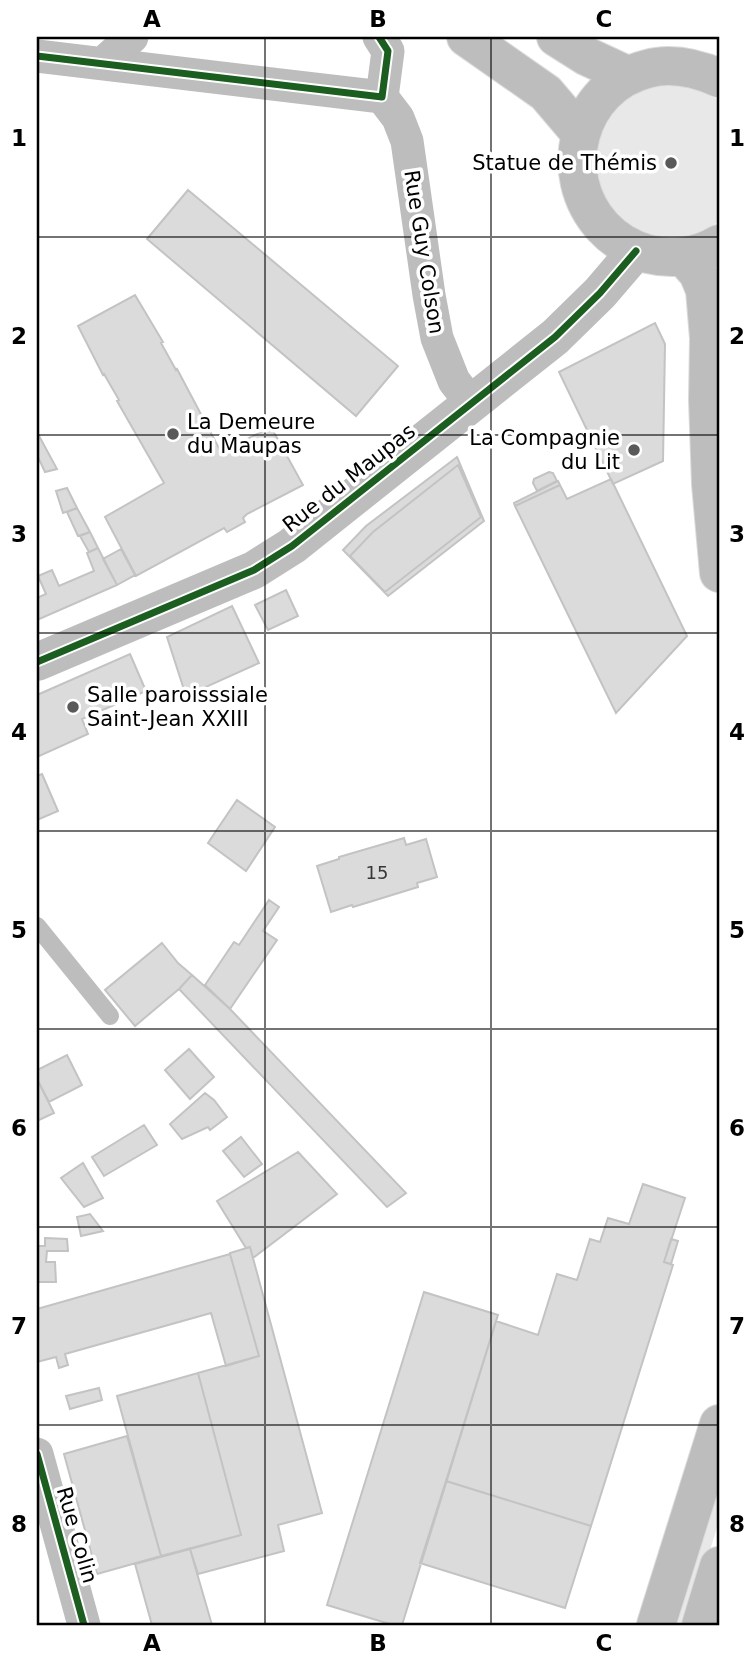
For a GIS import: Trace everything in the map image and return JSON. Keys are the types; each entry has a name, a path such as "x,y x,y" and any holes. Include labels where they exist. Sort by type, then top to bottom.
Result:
{"main road":[{"path":"466,37 546,93 580,133"},
{"path":"556,37 604,66 629,76"},
{"path":"719,78 692,68 664,66 629,76 607,90 591,110 580,133 576,161 580,190 592,215 612,236 636,251 659,257 684,257 710,250 719,244"},
{"name":"Rue du Maupas","path":"37,662 254,570 292,546 555,337 600,293 636,251"},
{"path":"684,257 698,274 705,290 709,338 710,484 719,573"},
{"path":"656,1625 719,1424"},
{"path":"701,1625 719,1566"}],"street":[{"path":"103,63 132,37"},
{"path":"37,56 382,97 387,51 379,37"},
{"name":"Rue Guy Colson","path":"382,97 398,118 407,141 437,338 454,381 472,404"},
{"name":"Rue Colin","path":"37,1454 85,1625"}],"lane":[{"path":"37,926 110,1016"}],"shaded area":[{"path":"668,83 692,86 719,100 719,221 701,233 686,237 655,236 627,224 605,203 594,174 596,145 608,118 628,97 641,89"},
{"path":"719,1479 719,1521 687,1625 674,1625"}],"building":[{"path":"188,190 398,366 356,416 147,239"},
{"name":"La Demeure du Maupas","path":"135,295 221,452 271,427 303,485 247,514 243,518 245,522 227,532 224,528 136,576 105,517 164,483 78,326"},
{"path":"655,323 665,344 663,461 613,484 559,372"},
{"path":"38,434 57,469 45,472 37,455"},
{"path":"457,457 484,521 388,596 343,550 366,526","holes":["458,465 481,517 385,592 350,556 373,532"]},
{"path":"458,465 481,517 385,592 350,556 373,532"},
{"path":"549,472 553,473 557,481 537,491 534,479"},
{"path":"611,479 687,636 616,713 515,506 560,485 567,499"},
{"path":"558,481 560,485 515,506 514,503"},
{"path":"67,488 77,508 63,513 56,491"},
{"path":"77,508 90,532 78,536 67,512"},
{"path":"90,532 98,548 89,552 80,536"},
{"path":"98,548 117,585 37,620 37,598 46,594 38,576 52,570 59,586 94,571 87,553"},
{"path":"121,549 135,575 117,585 103,559"},
{"path":"286,590 298,616 268,630 255,605"},
{"path":"232,606 259,663 186,696 167,637"},
{"name":"Salle paroisssiale Saint-Jean XXIII","path":"130,654 146,691 82,719 88,734 37,757 37,695"},
{"path":"42,774 58,811 37,820 37,776"},
{"path":"237,800 275,827 246,871 208,843"},
{"path":"404,838 406,845 426,839 437,877 417,883 418,887 331,912 317,866"},
{"path":"269,900 279,907 263,931 277,940 230,1009 205,985 234,942 239,945"},
{"path":"162,943 192,975 135,1026 105,990"},
{"path":"192,975 230,1009 406,1193 387,1207 179,989"},
{"path":"189,1049 214,1077 190,1099 165,1070"},
{"path":"67,1055 82,1085 49,1102 37,1079 37,1070"},
{"path":"37,1079 54,1113 37,1121"},
{"path":"205,1093 227,1117 210,1130 208,1127 182,1139 170,1124"},
{"path":"144,1125 157,1145 104,1176 92,1157"},
{"path":"241,1137 262,1164 244,1177 223,1151"},
{"path":"298,1152 337,1194 253,1258 250,1247 246,1248 217,1201"},
{"path":"83,1163 103,1198 84,1207 61,1178"},
{"path":"643,1184 685,1198 664,1262 673,1265 591,1526 446,1481 496,1321 538,1335 557,1274 577,1280 590,1239 600,1242 608,1218 629,1224"},
{"path":"90,1214 103,1231 81,1236 77,1217"},
{"path":"45,1238 67,1239 68,1251 47,1251 46,1262 55,1262 56,1282 37,1282 37,1246 45,1246"},
{"path":"671,1239 678,1241 671,1264 664,1262"},
{"path":"250,1247 322,1513 278,1525 284,1551 198,1574 190,1549 241,1535 198,1373 259,1356 230,1254"},
{"path":"230,1254 259,1356 226,1366 211,1313 65,1354 68,1365 59,1368 56,1357 37,1362 37,1309"},
{"path":"424,1292 498,1315 402,1625 393,1625 327,1605"},
{"path":"198,1373 241,1535 161,1556 117,1396"},
{"path":"99,1388 102,1400 70,1409 66,1396"},
{"path":"127,1436 161,1556 97,1574 64,1454"},
{"path":"446,1481 591,1526 565,1608 420,1563"},
{"path":"190,1549 212,1625 152,1625 135,1564"}],"cycle path":[{"path":"37,56 382,97 388,51 379,37"},
{"path":"37,662 254,570 292,546 555,337 600,293 636,251"},
{"path":"37,1454 84,1625"}],"place":[{"name":"Statue de Thémis","path":"671,163"},
{"name":"La Demeure du Maupas","path":"173,434"},
{"name":"La Compagnie du Lit","path":"634,450"},
{"name":"Salle paroisssiale Saint-Jean XXIII","path":"73,707"}]}
